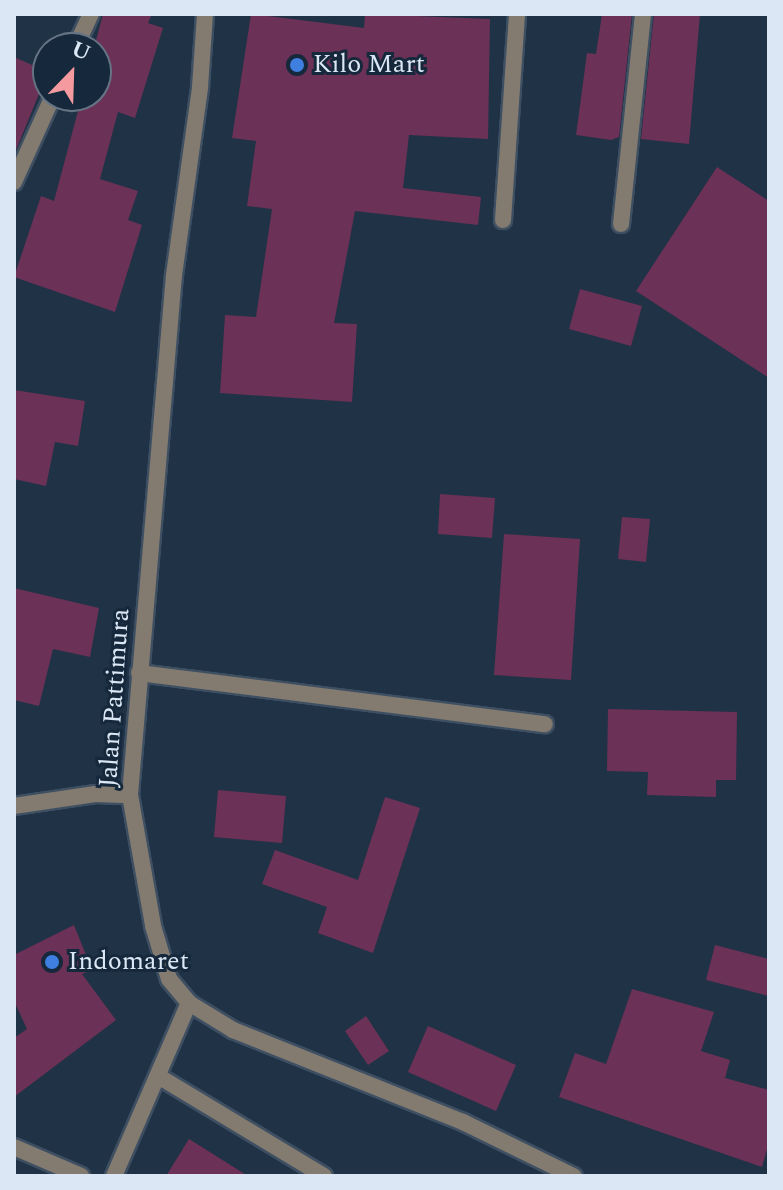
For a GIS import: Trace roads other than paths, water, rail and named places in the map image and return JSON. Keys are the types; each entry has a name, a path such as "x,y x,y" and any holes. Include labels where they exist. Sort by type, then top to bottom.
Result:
{"street":[{"name":"Jalan Pattimura","path":"205,14 200,88 174,275 130,795 153,926 169,979 189,1003 280,1051 463,1122 564,1173"},
{"path":"503,220 517,14"},
{"path":"621,224 643,14"},
{"path":"14,182 46,112"},
{"path":"139,673 545,724"},
{"path":"14,806 95,794 130,795"},
{"path":"114,1176 189,1003"},
{"path":"158,1076 324,1176"},
{"path":"14,1147 81,1176"}],"place":[{"name":"Kilo Mart","path":"297,65"},
{"name":"Indomaret","path":"52,962"}]}
